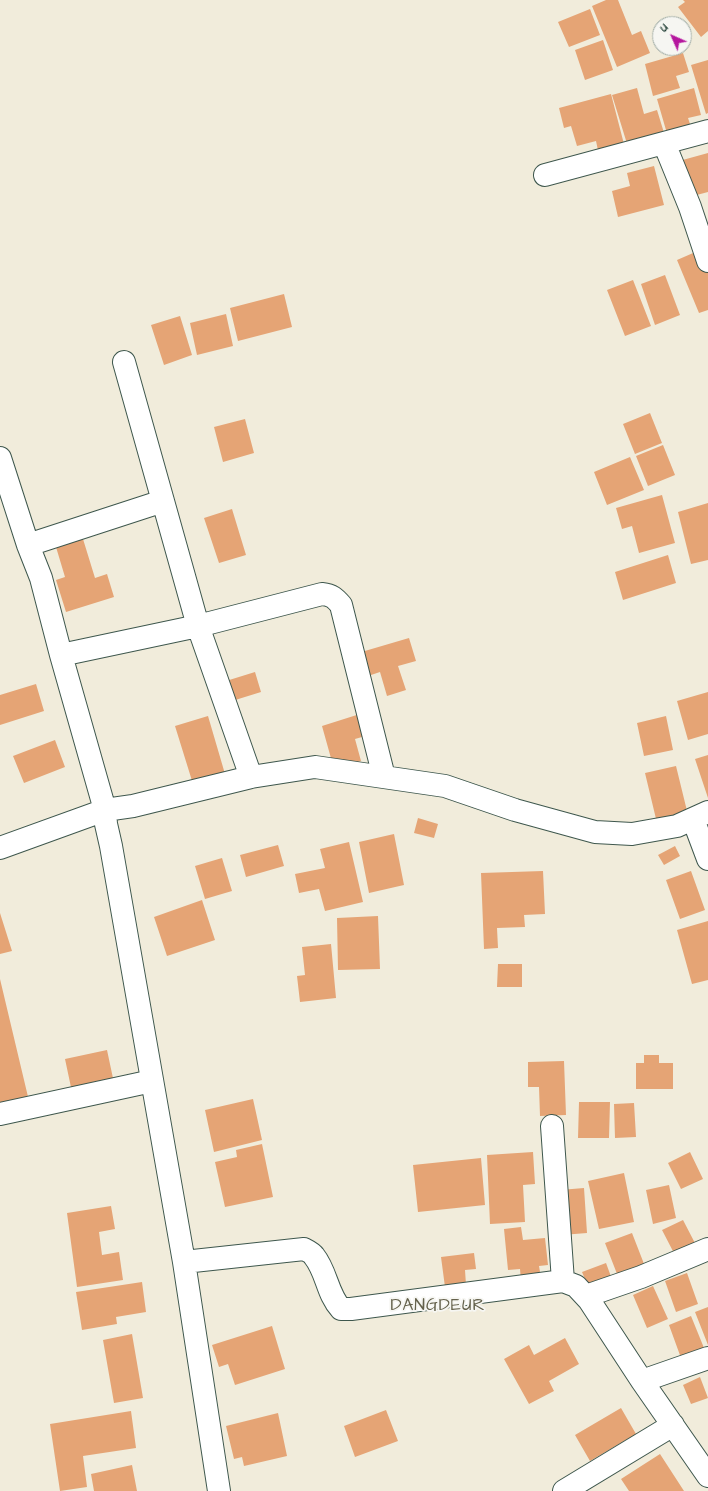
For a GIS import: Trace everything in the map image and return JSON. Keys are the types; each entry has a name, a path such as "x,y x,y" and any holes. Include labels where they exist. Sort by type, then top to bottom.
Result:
{"street":[{"path":"545,175 708,131"},
{"path":"664,143 690,207 708,261"},
{"path":"124,362 198,626 251,777"},
{"path":"0,458 28,545 41,578 112,846 184,1262 219,1491"},
{"path":"28,545 163,501"},
{"path":"61,656 198,626 322,594 330,595 336,599 340,605 384,777"},
{"path":"0,848 105,817 133,806 251,777 315,767 445,786 515,810 595,832 632,834 677,826 700,816 708,859"},
{"path":"0,1114 152,1081"},
{"path":"552,1126 564,1281"},
{"path":"184,1262 304,1249 313,1255 320,1265 334,1302 341,1309 359,1308 564,1281 576,1286 586,1296 642,1381 708,1476"},
{"path":"586,1296 641,1277 708,1249"},
{"path":"642,1381 708,1358"},
{"path":"564,1491 673,1425"}],"building":[{"path":"606,0 618,0 632,35 641,31 650,53 617,67 592,6"},
{"path":"683,0 708,0 708,31 701,37 692,25 692,16 685,16 678,7 685,2"},
{"path":"590,9 600,35 569,47 558,22"},
{"path":"603,40 613,70 585,80 575,50"},
{"path":"673,56 684,56 689,72 676,76 680,88 653,96 645,64"},
{"path":"708,60 708,113 706,114 691,65"},
{"path":"637,88 644,114 657,110 665,136 628,147 612,95"},
{"path":"694,88 701,115 688,118 692,130 668,137 657,99"},
{"path":"611,94 625,148 599,155 596,141 577,146 571,126 564,128 559,108"},
{"path":"708,153 708,192 689,197 679,161"},
{"path":"654,166 664,205 618,217 612,191 630,186 627,173"},
{"path":"700,250 708,270 708,310 699,313 677,260"},
{"path":"665,275 680,315 655,325 641,284"},
{"path":"633,280 651,326 625,336 607,290"},
{"path":"284,294 292,327 238,341 230,308"},
{"path":"226,314 233,346 197,355 190,323"},
{"path":"180,316 192,355 164,365 151,325"},
{"path":"650,413 662,443 635,454 623,424"},
{"path":"245,419 254,453 223,462 214,427"},
{"path":"663,445 675,475 648,486 636,456"},
{"path":"630,457 644,490 607,505 594,472"},
{"path":"662,495 675,543 639,553 632,526 622,529 616,508"},
{"path":"708,503 708,560 691,564 678,512"},
{"path":"232,509 246,555 219,563 204,518"},
{"path":"83,539 95,578 107,574 114,597 66,612 56,580 65,577 56,547"},
{"path":"668,555 676,583 623,600 615,572"},
{"path":"409,638 416,661 398,666 406,690 387,696 380,672 365,677 358,653"},
{"path":"255,672 261,692 232,701 226,681"},
{"path":"36,684 44,711 0,725 0,695"},
{"path":"708,692 708,734 688,740 677,701"},
{"path":"363,713 369,735 355,739 361,761 334,769 322,726"},
{"path":"208,716 225,774 193,784 175,726"},
{"path":"666,716 673,750 644,756 637,723"},
{"path":"55,740 65,767 24,783 13,756"},
{"path":"708,755 708,798 695,759"},
{"path":"676,766 688,815 657,823 645,773"},
{"path":"418,818 438,824 434,838 414,833"},
{"path":"394,834 404,885 369,893 359,842"},
{"path":"349,842 363,902 325,911 319,889 299,893 295,874 325,868 320,849"},
{"path":"278,845 284,866 246,877 240,855"},
{"path":"675,846 680,856 664,865 658,855"},
{"path":"222,858 232,891 205,899 195,866"},
{"path":"543,871 545,914 524,915 525,927 497,928 498,948 484,949 481,873"},
{"path":"691,871 705,910 680,919 666,880"},
{"path":"202,900 215,940 167,956 154,917"},
{"path":"0,913 12,951 0,954"},
{"path":"378,916 380,969 338,970 337,918"},
{"path":"708,921 708,980 692,984 677,930"},
{"path":"331,944 336,998 300,1002 297,976 305,975 302,947"},
{"path":"498,964 522,964 522,987 497,987"},
{"path":"0,979 29,1101 0,1108"},
{"path":"107,1050 114,1083 72,1092 65,1059"},
{"path":"644,1055 659,1055 659,1063 673,1063 673,1089 636,1089 636,1063 644,1063"},
{"path":"564,1061 566,1115 540,1116 539,1087 528,1087 528,1062"},
{"path":"253,1099 262,1140 214,1152 205,1110"},
{"path":"579,1102 610,1102 609,1138 578,1138"},
{"path":"634,1103 636,1137 615,1138 614,1104"},
{"path":"262,1144 273,1197 225,1207 215,1162 237,1157 236,1150"},
{"path":"533,1152 535,1184 523,1185 525,1222 490,1224 487,1155"},
{"path":"690,1152 703,1179 681,1189 668,1163"},
{"path":"481,1158 485,1205 418,1212 413,1165"},
{"path":"624,1173 634,1222 599,1229 588,1181"},
{"path":"669,1185 676,1218 653,1224 646,1190"},
{"path":"584,1188 587,1233 562,1235 560,1190"},
{"path":"111,1206 115,1229 99,1232 102,1255 119,1252 123,1280 77,1287 67,1213"},
{"path":"683,1220 697,1247 676,1257 662,1230"},
{"path":"521,1227 523,1240 545,1238 548,1265 539,1266 541,1278 521,1281 520,1269 508,1270 504,1229"},
{"path":"632,1233 646,1269 619,1279 605,1243"},
{"path":"474,1253 476,1269 465,1270 466,1285 445,1287 441,1257"},
{"path":"606,1263 613,1282 590,1291 582,1272"},
{"path":"687,1273 698,1304 676,1312 665,1281"},
{"path":"142,1282 146,1312 116,1317 117,1324 82,1330 76,1292"},
{"path":"653,1286 668,1319 647,1328 633,1295"},
{"path":"708,1307 708,1345 695,1312"},
{"path":"691,1316 704,1348 681,1358 669,1325"},
{"path":"272,1326 285,1369 235,1385 228,1364 219,1367 212,1345"},
{"path":"132,1334 143,1398 114,1403 103,1340"},
{"path":"565,1338 579,1364 549,1381 554,1391 529,1404 504,1359 529,1345 534,1355"},
{"path":"700,1377 708,1398 691,1404 683,1385"},
{"path":"621,1408 636,1434 590,1461 575,1435"},
{"path":"386,1410 398,1441 355,1457 344,1426"},
{"path":"131,1411 136,1448 83,1456 87,1487 60,1491 50,1424"},
{"path":"278,1413 287,1456 244,1466 242,1457 234,1459 226,1426"},
{"path":"660,1454 684,1491 629,1491 621,1479"},
{"path":"132,1465 137,1491 94,1491 91,1474"}],"district":[{"name":"DANGDEUR","path":"438,1306"}]}
